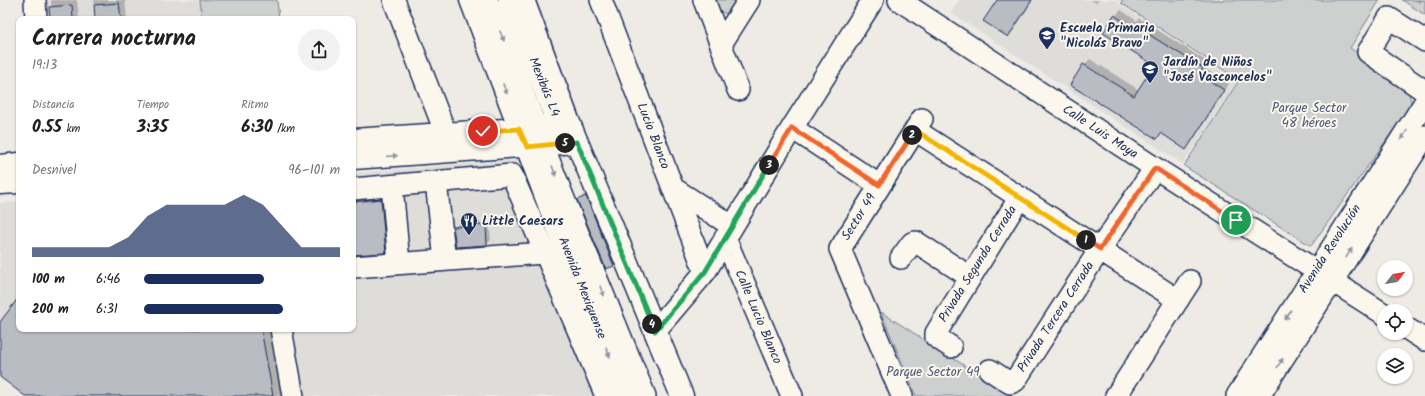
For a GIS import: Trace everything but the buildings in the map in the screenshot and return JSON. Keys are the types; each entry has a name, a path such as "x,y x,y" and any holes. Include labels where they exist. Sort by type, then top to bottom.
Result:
{"main road":[{"name":"Avenida Mexiquense","path":"523,0 538,37 566,249 622,395"},
{"path":"529,0 538,37"},
{"name":"Avenida Mexiquense","path":"476,3 550,135 655,331 682,396"},
{"path":"356,140 446,134 550,135"},
{"path":"356,158 550,135"},
{"path":"0,166 16,164"},
{"path":"0,183 16,182"}],"street":[{"path":"35,0 36,16"},
{"path":"394,0 446,134"},
{"name":"Mexibús L4","path":"509,0 550,135 622,395"},
{"name":"Lucio Blanco","path":"601,0 705,272"},
{"path":"704,0 738,90"},
{"path":"721,44 749,0"},
{"path":"655,331 705,272 792,128 873,0"},
{"name":"Calle Luis Moya","path":"899,0 1155,168 1377,310"},
{"path":"1425,41 1389,18 1368,52 1425,91"},
{"name":"Avenida Revolución","path":"1259,396 1324,276 1425,102"},
{"name":"Sector 49","path":"902,396 840,249 879,185 919,125 1020,197"},
{"name":"Sector 49","path":"792,128 879,185"},
{"name":"Mexibús L4","path":"550,135 670,396"},
{"name":"Avenida Revolución","path":"1237,396 1425,136"},
{"path":"1100,249 1155,168"},
{"path":"356,189 512,175 544,253 622,395"},
{"path":"436,182 445,260"},
{"path":"392,186 399,263"},
{"path":"673,188 728,232"},
{"path":"1020,197 1178,300"},
{"name":"Privada Segunda Cerrada","path":"951,347 936,338 935,335 1020,197"},
{"name":"Calle Lucio Blanco","path":"728,232 792,396"},
{"path":"901,258 912,243 916,242 970,277"},
{"path":"356,267 544,253 566,249"},
{"name":"Privada Tercera Cerrada","path":"990,370 1010,383 1015,381 1100,249"},
{"path":"1116,396 1190,281"},
{"path":"282,332 293,396"},
{"path":"1413,332 1425,340"}],"shaded area":[{"path":"42,0 200,0 202,16 43,16"},
{"name":"Jardín de Niños \"José Vasconcelos\"","path":"959,0 1120,0 1118,3 1237,81 1183,164 951,13"},
{"path":"527,159 624,396 25,396 0,377 0,203 16,202 16,332 356,332 356,173"}],"green space":[{"path":"200,0 277,0 279,16 202,16"},
{"path":"715,0 738,0 730,14 727,14 718,8"},
{"name":"Parque Sector 48 héroes","path":"1122,0 1380,0 1350,48 1407,87 1412,104 1311,246 1184,166 1239,80 1121,3"},
{"path":"1402,0 1425,0 1425,15"},
{"name":"Parque Sector 49","path":"881,312 1012,396 916,396"}],"place":[{"name":"Escuela Primaria \"Nicolás Bravo\"","path":"1047,50"},
{"name":"Jardín de Niños \"José Vasconcelos\"","path":"1150,84"},
{"name":"Little Caesars","path":"469,236"}],"route":[{"path":"483,131 519,129 527,147 577,142 655,331 705,272 792,128 879,185 915,130 1100,249 1155,168 1236,220"}]}
